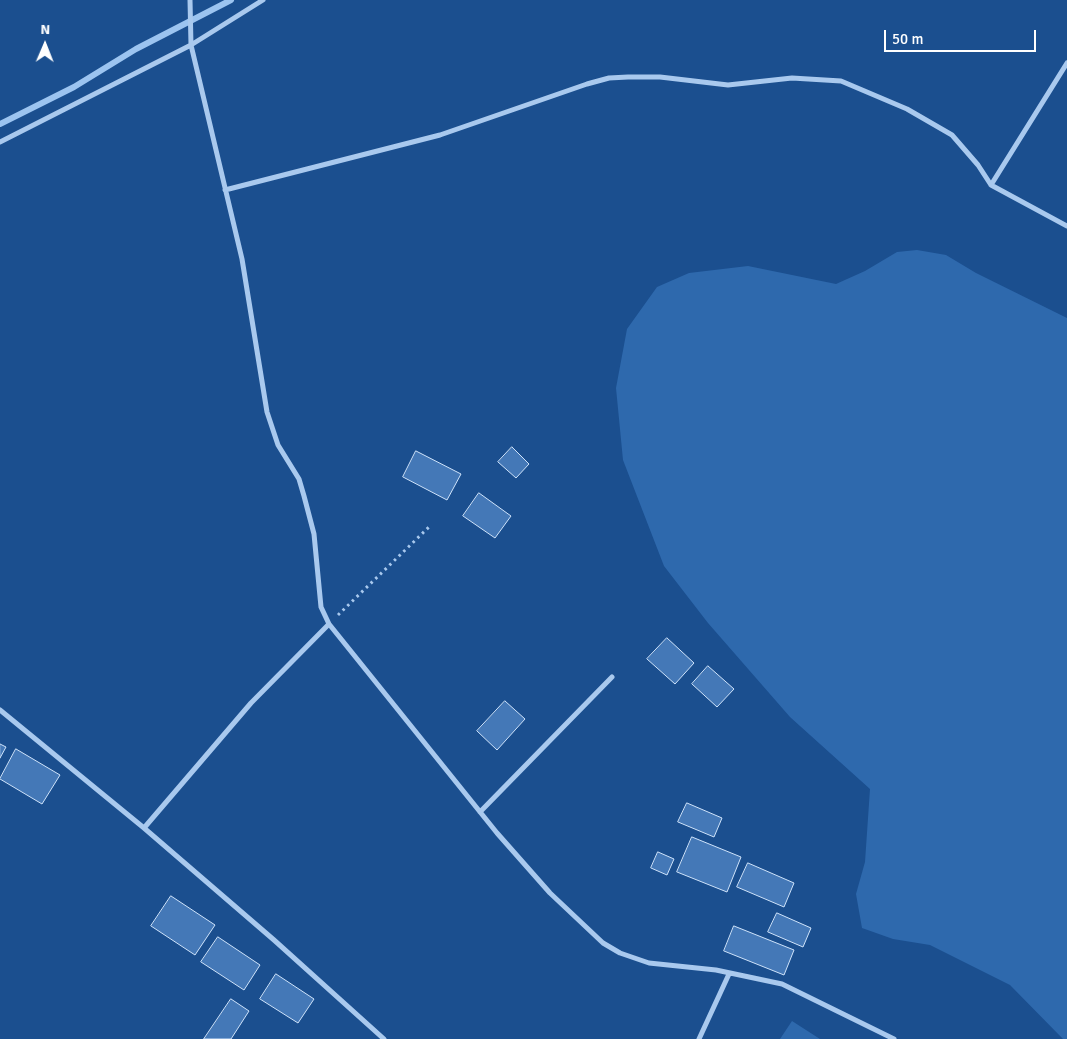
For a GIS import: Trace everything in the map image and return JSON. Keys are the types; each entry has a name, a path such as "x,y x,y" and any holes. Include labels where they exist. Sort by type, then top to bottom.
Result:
{"street":[{"path":"190,0 191,45 224,190 242,259 267,412 278,444 299,479 304,496 314,534 321,607 329,624 480,812 550,893 603,943 649,963 729,974 782,984 894,1039"},
{"path":"0,142 191,45 263,0"},
{"path":"991,185 1067,63"},
{"path":"224,190 440,135 609,78 660,77 728,85 792,78 841,80 907,109 952,135 991,185 1067,226"},
{"path":"144,828 250,703 329,624"},
{"path":"480,812 612,677"},
{"path":"0,710 144,828 274,940 384,1039"},
{"path":"699,1039 729,974"}],"path":[{"path":"329,624 429,528"}],"shaded area":[{"path":"917,250 946,255 976,273 1067,318 1067,1039 1063,1039 1010,985 930,945 893,939 862,928 856,894 865,862 870,789 790,717 708,623 664,566 623,460 616,388 627,329 657,287 689,273 748,266 836,284 865,271 897,252"},
{"path":"792,1021 820,1039 780,1039"}],"building":[{"path":"512,447 529,464 516,478 498,462"},
{"path":"416,451 461,474 447,500 403,477"},
{"path":"479,493 511,516 495,538 463,516"},
{"path":"667,638 694,663 675,684 647,659"},
{"path":"708,666 734,689 717,707 692,684"},
{"path":"505,701 525,719 497,750 477,731"},
{"path":"0,744 6,747 0,758"},
{"path":"16,749 60,775 42,804 0,779"},
{"path":"687,803 722,818 714,837 678,822"},
{"path":"692,837 741,857 727,892 677,872"},
{"path":"658,852 674,859 667,875 651,868"},
{"path":"748,863 794,883 784,907 737,887"},
{"path":"171,896 215,925 195,955 151,926"},
{"path":"777,913 811,928 803,947 768,932"},
{"path":"734,926 794,950 784,975 724,951"},
{"path":"218,937 260,965 244,990 201,962"},
{"path":"276,974 314,999 298,1023 260,999"},
{"path":"231,999 249,1011 231,1039 204,1039"}],"waterway":[{"path":"0,124 74,87 136,49 231,0"}]}
